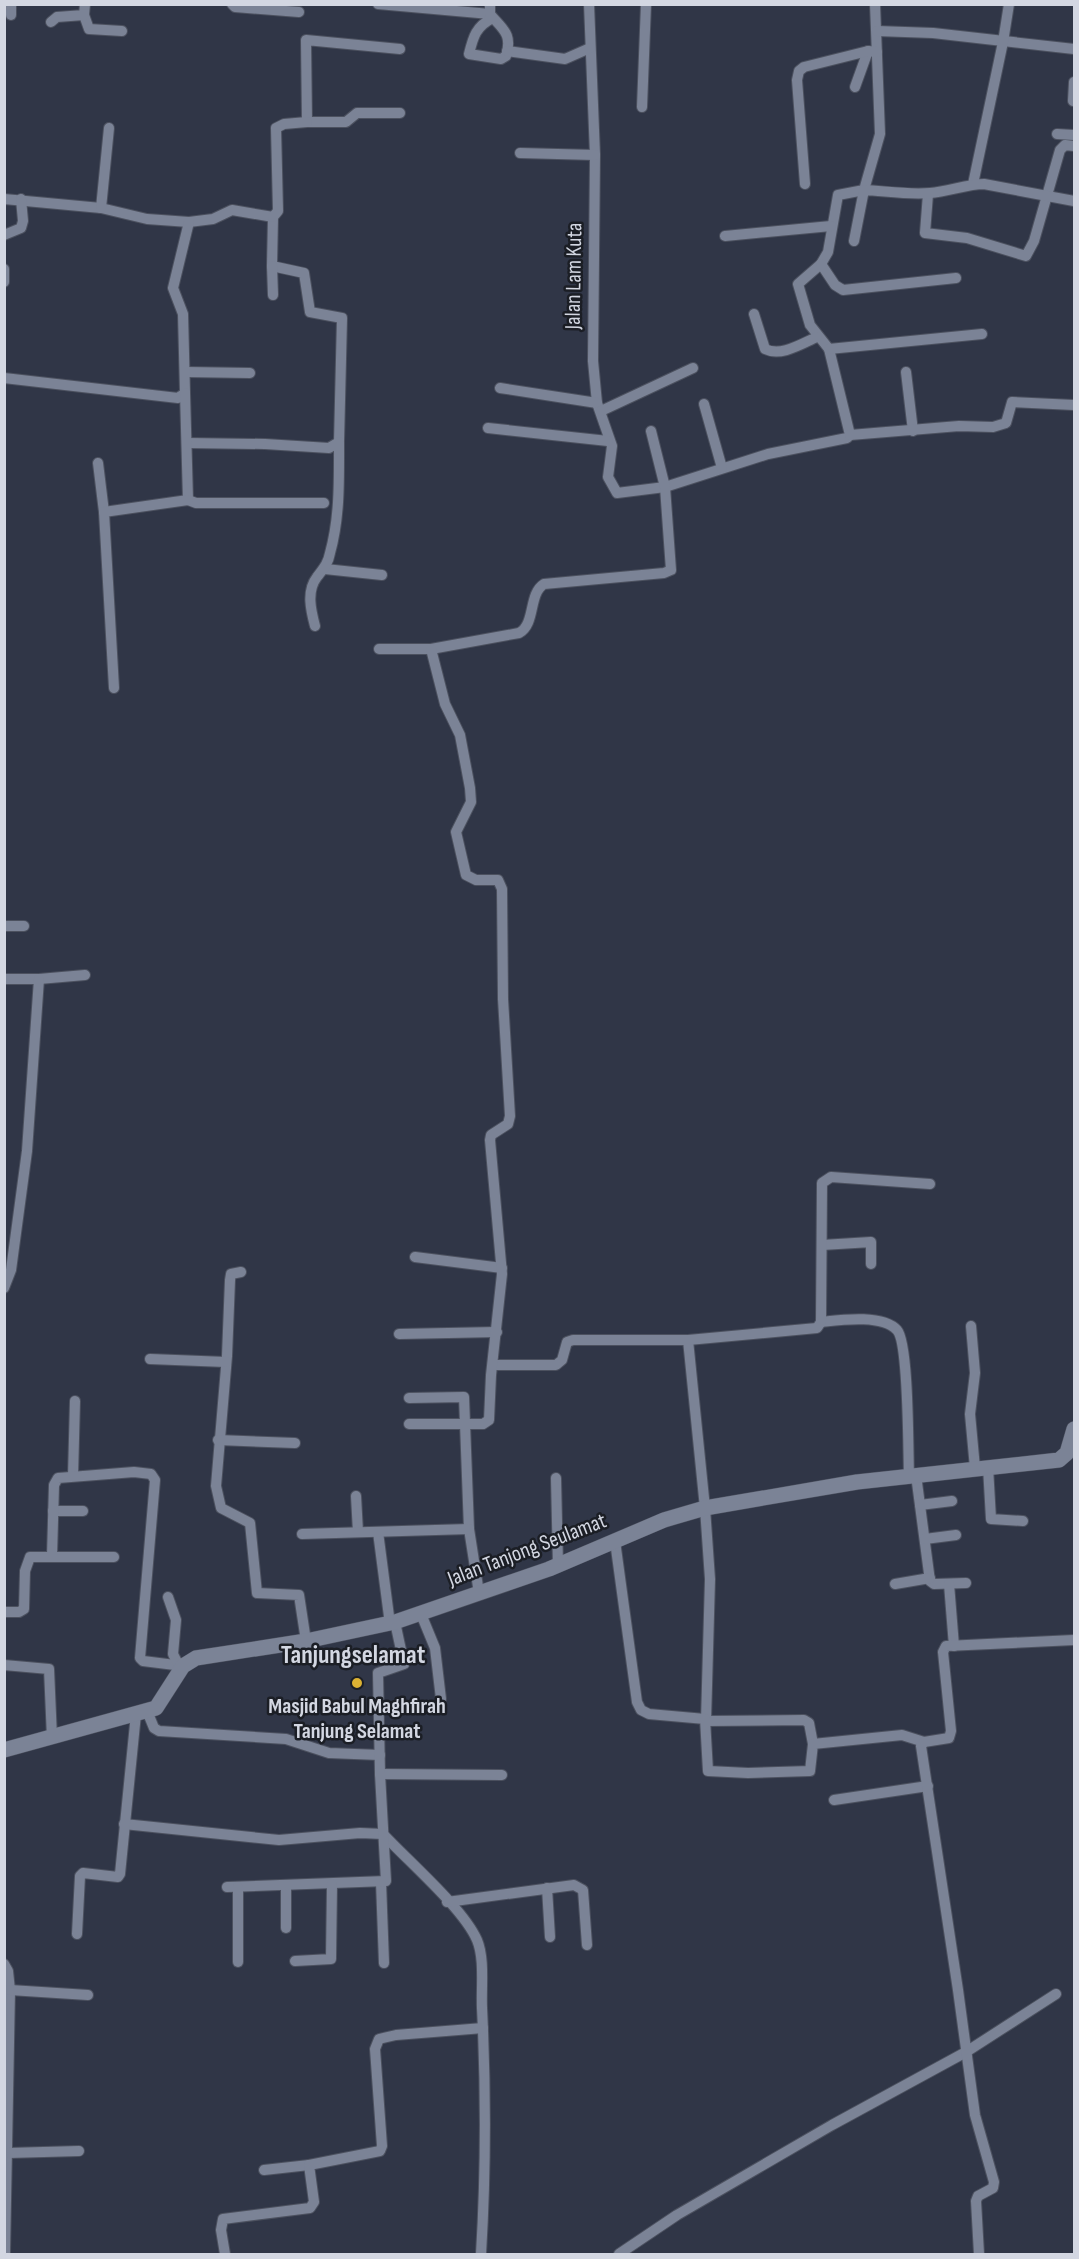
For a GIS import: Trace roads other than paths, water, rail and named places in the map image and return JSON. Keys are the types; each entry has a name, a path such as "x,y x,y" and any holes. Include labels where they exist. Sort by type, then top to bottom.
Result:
{"street":[{"path":"232,4 235,7 299,12"},
{"path":"378,4 491,12 503,26 507,51 501,59 469,54 474,35 491,12"},
{"name":"Jalan Lam Kuta","path":"589,4 595,155 593,361 599,407 608,441 612,447 608,477 615,492 665,487"},
{"path":"642,107 646,4"},
{"path":"854,241 864,190 880,134 873,52 876,31 875,4"},
{"path":"973,184 1003,42 1008,4"},
{"path":"51,22 57,17 84,10 89,29 122,31"},
{"path":"876,31 933,33 1074,49"},
{"path":"307,122 306,40 400,49"},
{"path":"507,51 565,59 590,48"},
{"path":"855,87 873,52"},
{"path":"805,184 797,80 799,71 804,67 873,52"},
{"path":"1073,101 1074,82"},
{"path":"273,295 273,218 278,211 276,128 284,124 307,122 346,122 357,113 400,113"},
{"path":"101,208 109,128"},
{"path":"1057,134 1074,135"},
{"path":"928,194 923,231 925,234 967,238 1026,256 1034,241 1060,150 1065,146 1074,146"},
{"path":"520,153 595,155"},
{"path":"850,435 829,349 817,337 810,325 798,284 821,264 828,252 838,195 864,190 928,194 960,189 973,184 1046,194 1074,201"},
{"path":"4,199 101,208 147,219 189,222 213,219 232,210 273,218"},
{"path":"4,235 21,228 21,199"},
{"path":"188,500 183,314 173,288 189,222"},
{"path":"725,236 831,226"},
{"path":"821,264 835,285 843,290 956,278"},
{"path":"272,266 303,273 310,312 342,318 339,502 330,554 325,569 312,586 310,604 315,626"},
{"path":"4,269 4,282"},
{"path":"754,314 765,349 770,352 778,353 817,337"},
{"path":"829,349 982,334"},
{"path":"500,388 599,407 693,368"},
{"path":"186,372 250,373"},
{"path":"906,372 913,431"},
{"path":"4,378 178,398 185,393"},
{"path":"665,487 768,454 847,438 850,435 959,426 1001,426 1005,423 1012,402 1074,405"},
{"path":"704,404 722,468"},
{"path":"488,428 608,441"},
{"path":"379,649 431,649 523,632 538,589 544,584 664,573 671,570 665,487 651,431"},
{"path":"187,442 329,448 339,442"},
{"path":"98,463 104,512 114,688"},
{"path":"104,512 188,500 196,503 324,503"},
{"path":"325,569 382,575"},
{"path":"409,1425 483,1424 489,1420 502,1268 490,1140 491,1135 508,1124 510,1116 503,999 502,889 498,880 476,880 466,875 456,832 471,802 470,788 460,735 445,704 431,649"},
{"path":"4,926 24,926"},
{"path":"4,979 85,975"},
{"path":"4,1288 11,1270 27,1151 39,979"},
{"path":"821,1322 822,1183 826,1179 930,1184"},
{"path":"822,1245 871,1242 871,1264"},
{"path":"415,1257 502,1268"},
{"path":"241,1272 231,1274 226,1362 215,1466 218,1502 223,1510 250,1523 256,1590 260,1594 299,1595 306,1641"},
{"path":"493,1365 556,1365 562,1360 567,1342 573,1340 687,1340 815,1328 821,1322 865,1319 892,1326 899,1334 904,1356 912,1475 920,1505 930,1578 934,1584 966,1582"},
{"path":"971,1326 975,1373 970,1414 991,1519 1023,1521"},
{"path":"399,1334 497,1332"},
{"path":"615,1541 639,1707 649,1714 703,1718 706,1721 804,1720 809,1723 813,1744 810,1771 711,1773 706,1767 706,1721 710,1579 687,1340"},
{"path":"150,1359 226,1362"},
{"path":"409,1398 462,1395 465,1399 469,1529 479,1593"},
{"path":"73,1476 75,1401"},
{"path":"1059,1460 1067,1453 1074,1430"},
{"path":"218,1440 294,1443"},
{"path":"1059,1460 1074,1459"},
{"name":"Jalan Tanjong Seulamat","path":"181,1665 201,1656 306,1641 393,1623 558,1565 664,1520 705,1509 791,1492 912,1475 1059,1460"},
{"path":"52,1556 55,1481 58,1478 134,1472 149,1473 155,1480 140,1658 143,1661 181,1665"},
{"path":"556,1478 558,1565"},
{"path":"357,1496 358,1532"},
{"path":"920,1505 952,1501"},
{"path":"53,1511 83,1511"},
{"path":"302,1534 469,1529"},
{"path":"238,1962 232,1887 387,1880 380,1774 378,1673 404,1664 393,1623 378,1532"},
{"path":"925,1539 956,1535"},
{"path":"4,1612 19,1612 24,1609 27,1560 52,1556 114,1557"},
{"path":"896,1584 930,1578"},
{"path":"949,1584 954,1646"},
{"path":"168,1597 176,1620 173,1654 181,1665"},
{"path":"421,1614 435,1648 441,1699"},
{"path":"813,1744 902,1735 924,1743 950,1738 944,1652 946,1646 1074,1640"},
{"path":"4,1665 49,1669 52,1738"},
{"path":"4,1750 142,1713 160,1703 181,1665"},
{"path":"142,1713 159,1731 286,1739 329,1753 380,1755"},
{"path":"77,1934 79,1879 83,1874 118,1877 142,1713"},
{"path":"924,1743 921,1746 975,2115 994,2182 993,2188 978,2196 976,2201 979,2254"},
{"path":"380,1774 502,1776"},
{"path":"834,1800 927,1786"},
{"path":"124,1824 279,1840 360,1833 383,1834 447,1902 477,1942 483,2028 486,2177 481,2254"},
{"path":"381,1882 384,1964"},
{"path":"295,1961 331,1959 332,1884"},
{"path":"447,1902 574,1885 583,1890 587,1945"},
{"path":"286,1886 286,1928"},
{"path":"547,1888 550,1936"},
{"path":"5,2254 8,2153 6,2083 10,1990 6,1965"},
{"path":"10,1990 88,1995"},
{"path":"619,2254 745,2175 966,2052 1056,1994"},
{"path":"264,2170 309,2165 380,2151 382,2146 375,2049 379,2039 396,2035 483,2028"},
{"path":"8,2153 79,2151"},
{"path":"225,2254 221,2230 224,2219 312,2207 314,2202 309,2165"}],"place":[{"name":"Masjid Babul Maghfirah Tanjung Selamat","path":"357,1683"}],"district":[{"name":"Tanjungselamat","path":"353,1655"}]}
